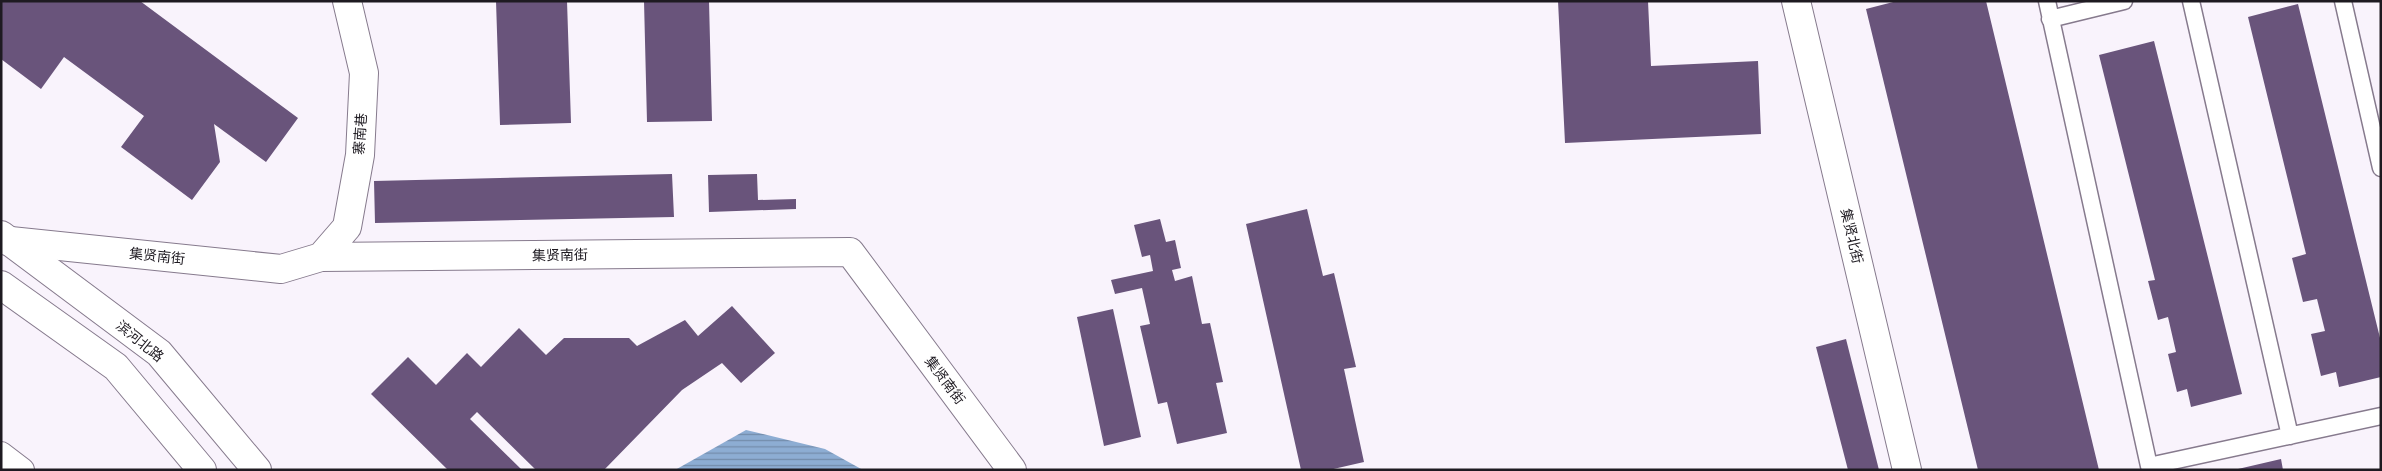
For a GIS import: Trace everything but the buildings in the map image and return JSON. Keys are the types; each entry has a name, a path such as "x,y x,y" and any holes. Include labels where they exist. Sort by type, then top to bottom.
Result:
{"street":[{"name":"寨南巷","path":"321,257 347,227 360,155 364,73 347,1"},
{"name":"集贤北街","path":"1796,1 1907,470"},
{"name":"集贤南街","path":"4,238 281,269 321,257 850,252 1012,470"},
{"name":"滨河北路","path":"4,238 159,352 257,470"},
{"path":"1,285 116,367 202,470"},
{"path":"1,454 22,470"}],"lane":[{"path":"2046,1 2149,466 2381,416"},
{"path":"2050,18 2124,1"},
{"path":"2191,1 2290,436"},
{"path":"2344,1 2381,168"}],"water":[{"path":"746,430 825,449 863,470 675,470"}]}
